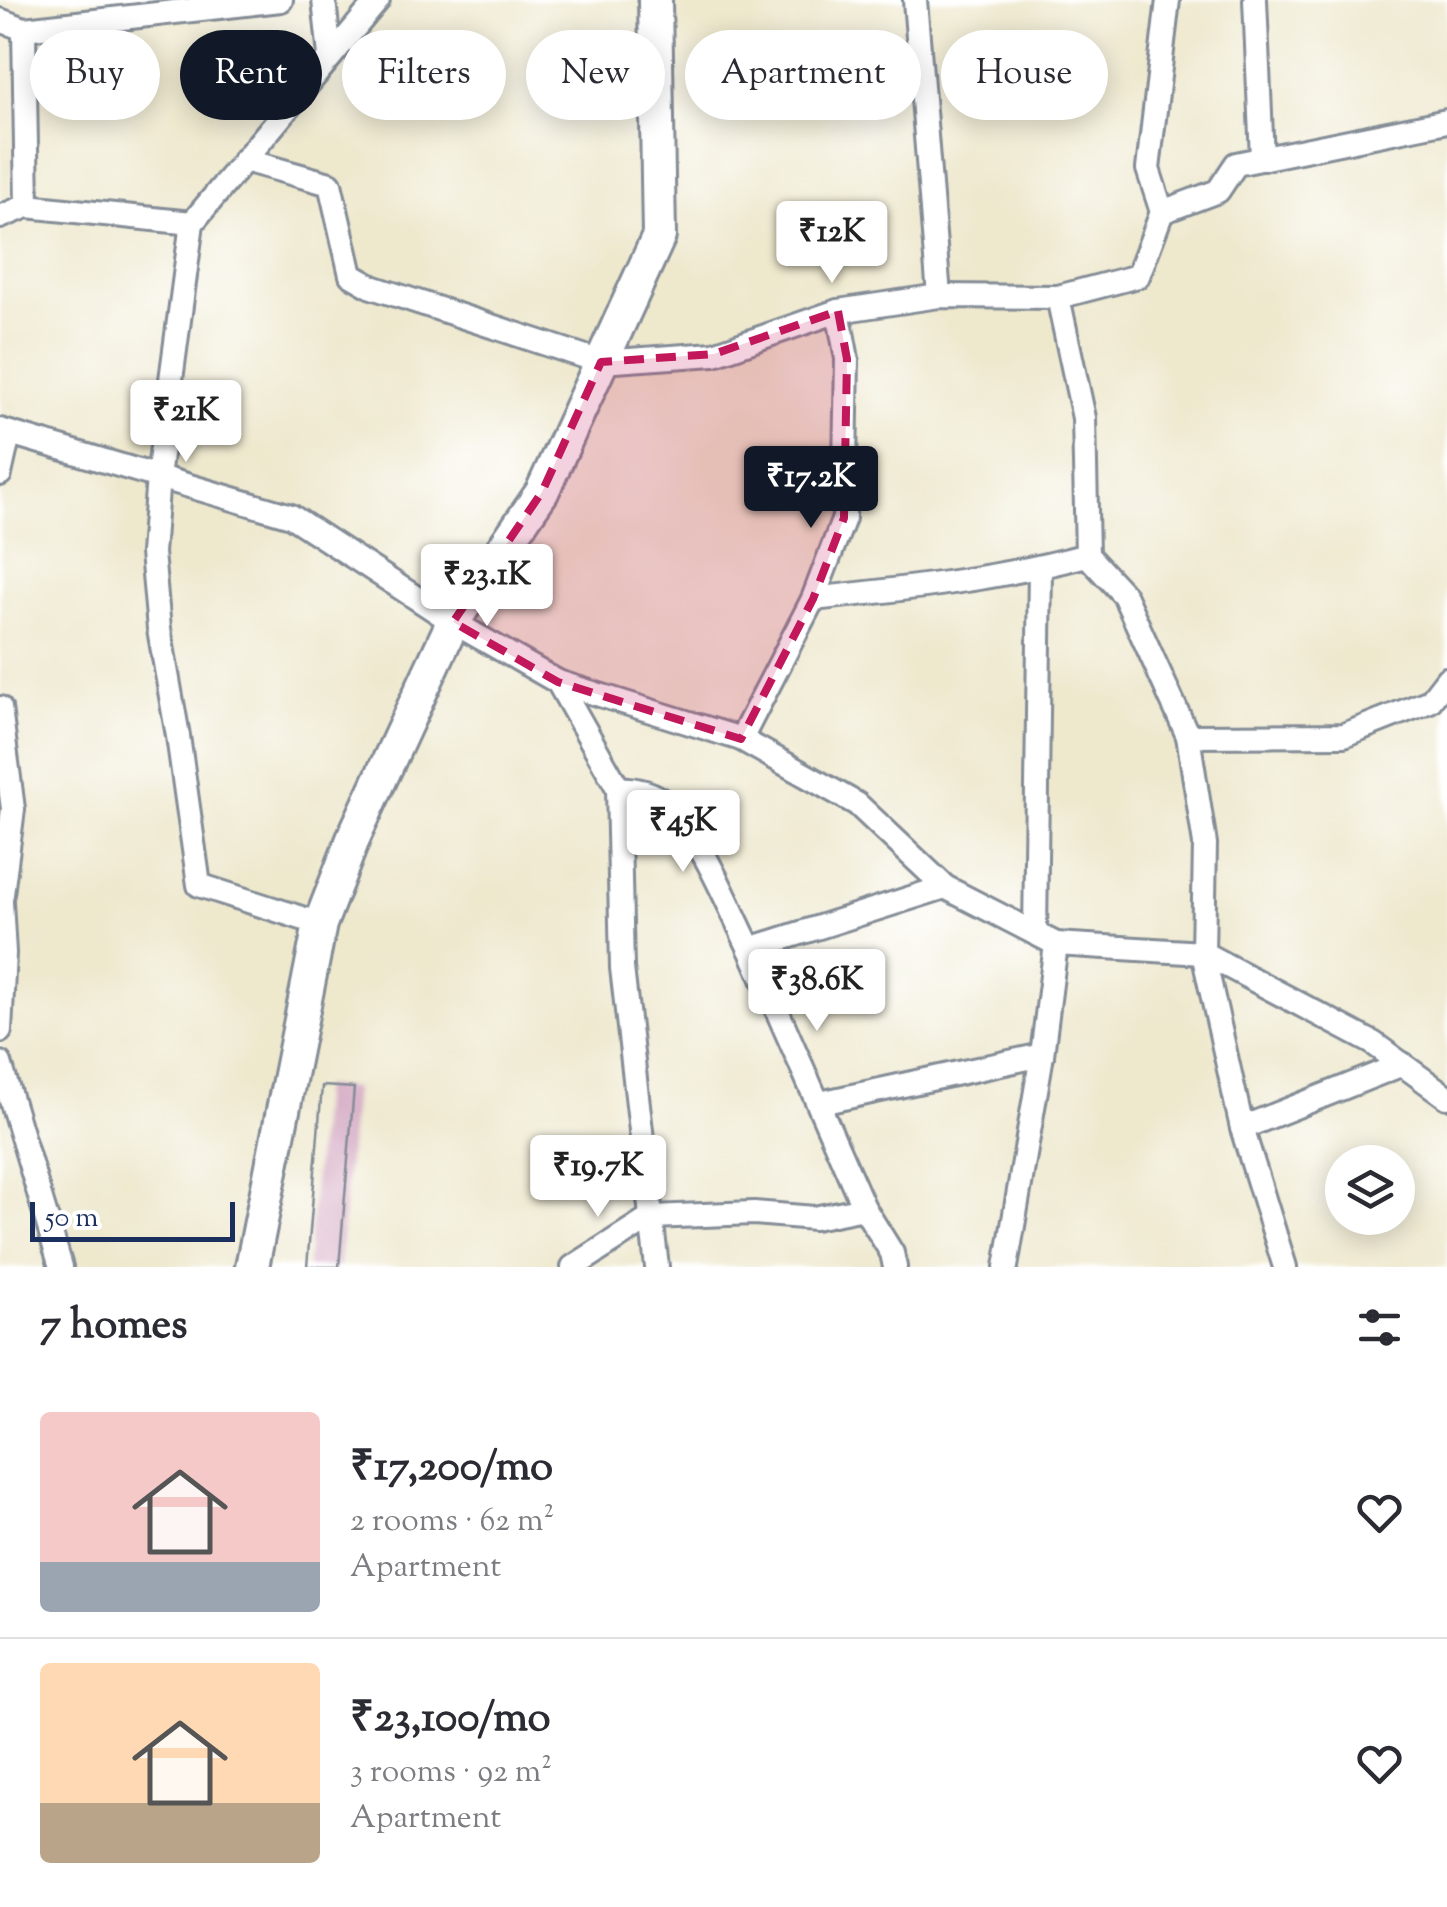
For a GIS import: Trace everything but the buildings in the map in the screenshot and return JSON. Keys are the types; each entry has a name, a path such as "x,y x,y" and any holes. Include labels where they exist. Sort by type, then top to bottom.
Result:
{"street":[{"path":"0,20 24,29 281,0"},
{"path":"324,0 330,56"},
{"path":"320,924 199,885 159,629 152,553 158,477 192,223 378,0"},
{"path":"252,1267 320,924 356,834 453,622 542,492 658,236 655,0"},
{"path":"916,0 939,296"},
{"path":"244,160 330,184 350,276 372,287 601,362 714,354 838,311 939,296 1058,297 1138,276 1162,212 1148,169 1168,0"},
{"path":"1256,0 1262,159"},
{"path":"24,29 27,206"},
{"path":"1162,212 1218,191 1236,164 1447,121"},
{"path":"0,218 27,206 192,223"},
{"path":"1058,297 1084,418 1088,556 1124,594 1188,736 1205,844 1203,953 1242,1128 1285,1267"},
{"path":"741,739 814,599 844,518 846,360 838,311"},
{"path":"0,474 4,432 290,516 453,622 558,682 741,739 858,804 946,887 1045,938 1203,953 1373,1043 1447,1097"},
{"path":"814,599 941,584 1088,556"},
{"path":"1006,1267 1042,1055 1045,938 1040,568"},
{"path":"1188,736 1344,735 1430,701 1447,678"},
{"path":"558,682 618,788 622,968 656,1267"},
{"path":"0,708 12,809 1,889 4,952 0,1032"},
{"path":"618,788 641,790 667,803 692,836 750,948 864,1208 892,1253 895,1267"},
{"path":"750,948 946,887"},
{"path":"820,1104 1042,1055"},
{"path":"0,1063 62,1267"},
{"path":"1242,1128 1403,1064"},
{"path":"573,1267 651,1217 754,1214 814,1218 864,1208"}],"highlighted area":[{"path":"838,311 847,359 844,518 813,599 741,739 558,682 453,622 542,492 601,362 714,354"}]}
